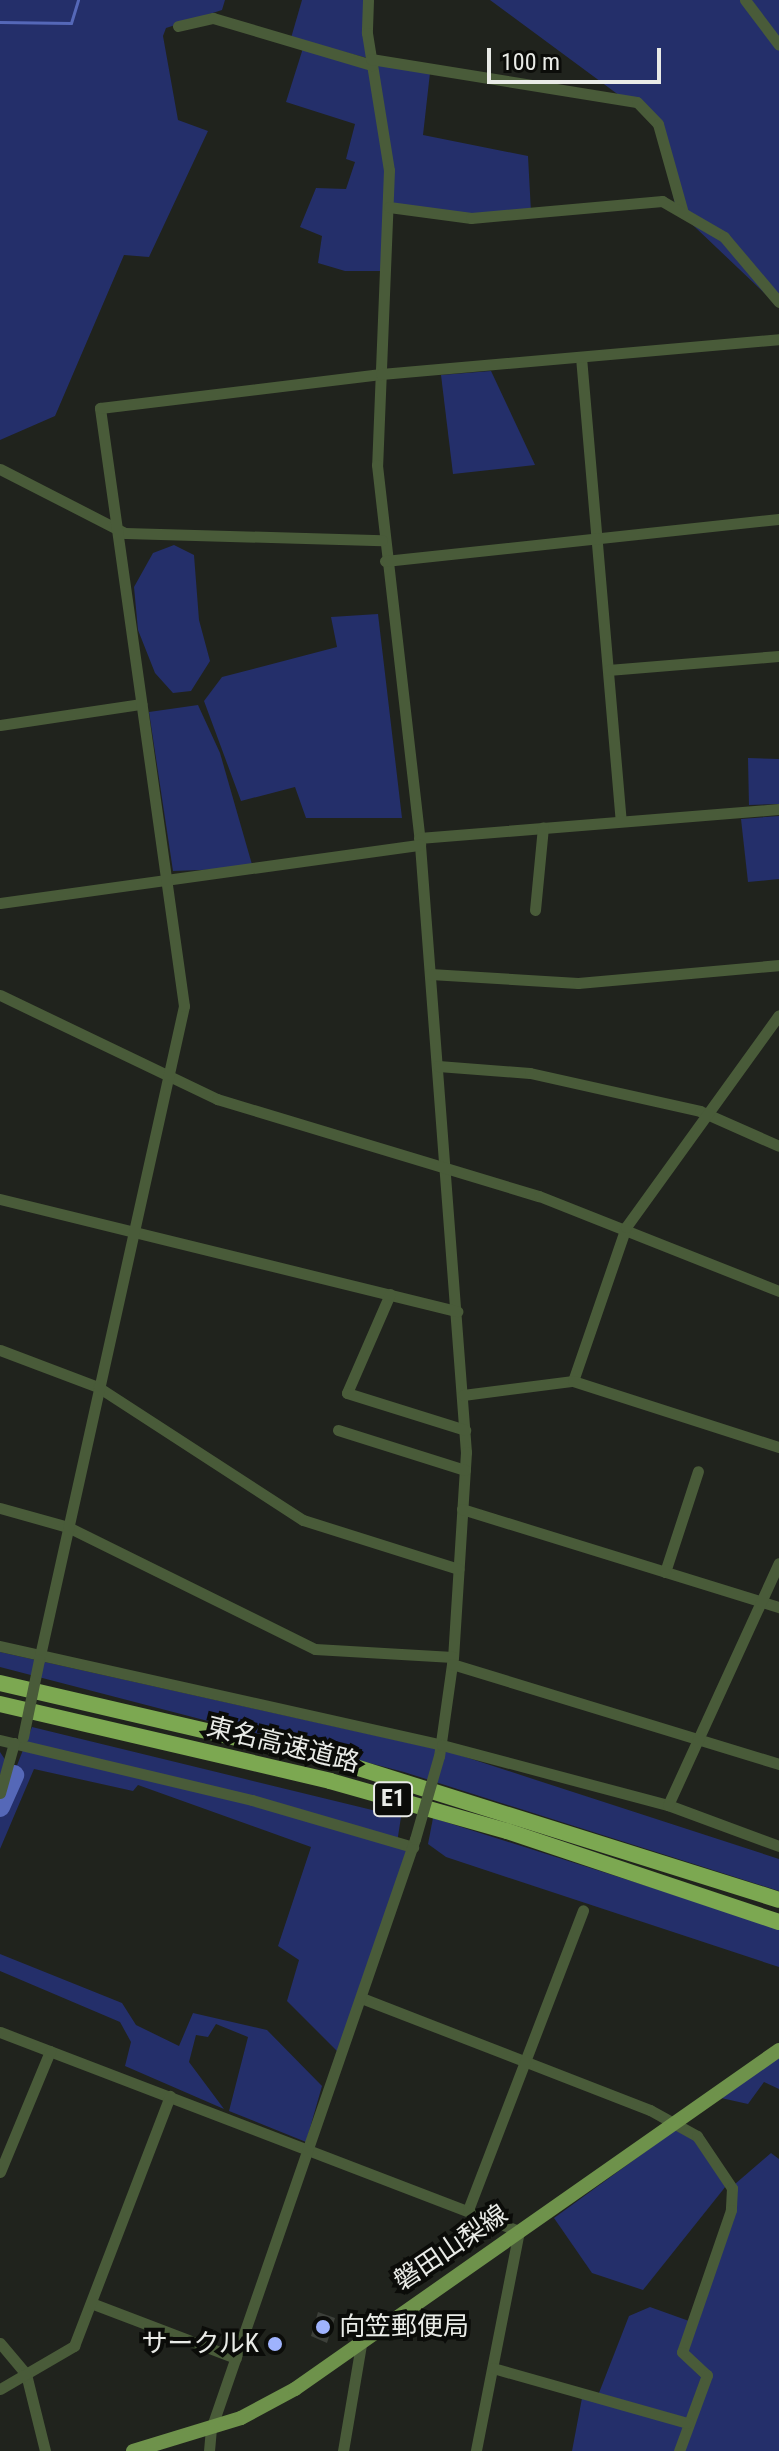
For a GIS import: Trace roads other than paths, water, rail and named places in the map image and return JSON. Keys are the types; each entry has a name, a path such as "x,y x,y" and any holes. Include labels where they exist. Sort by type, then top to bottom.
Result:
{"highway":[{"name":"東名高速道路","path":"0,1683 336,1761 779,1900"},
{"name":"東名高速道路","path":"0,1704 330,1781 507,1831 779,1922"}],"main road":[{"name":"磐田山梨線","path":"133,2451 211,2429 295,2389 363,2338 779,2050"}],"street":[{"path":"209,2451 211,2429 364,1999 414,1843 440,1750 453,1660 465,1430 419,842 382,540 377,465 389,207 368,0"},
{"path":"745,0 779,45"},
{"path":"178,26 213,18 372,62 637,102 658,124 683,213"},
{"path":"389,207 471,218 662,201 724,237 779,302"},
{"path":"0,1793 19,1742 40,1657 184,1006 100,408 381,374 779,339"},
{"path":"581,357 621,820"},
{"path":"0,469 116,528 143,535 382,540"},
{"path":"385,561 596,534 779,519"},
{"path":"608,670 779,656"},
{"path":"0,725 141,704"},
{"path":"0,903 543,827 779,809"},
{"path":"535,910 543,827"},
{"path":"430,974 578,983 779,965"},
{"path":"0,995 168,1075 260,1113 626,1227 779,1291"},
{"path":"573,1381 626,1227 779,1015"},
{"path":"438,1066 530,1073 707,1115 779,1146"},
{"path":"0,1199 134,1228 457,1311"},
{"path":"390,1294 347,1393 465,1430"},
{"path":"0,1350 98,1387 303,1520 458,1569"},
{"path":"463,1395 573,1381 779,1447"},
{"path":"338,1430 465,1470"},
{"path":"665,1572 698,1471"},
{"path":"0,1508 68,1527 315,1649 453,1660 779,1764"},
{"path":"462,1509 779,1607"},
{"path":"668,1805 779,1563"},
{"path":"0,1646 668,1805 779,1846"},
{"path":"0,1740 19,1742 414,1843"},
{"path":"468,2210 583,1910"},
{"path":"364,1999 675,2122 697,2136 732,2188 725,2238 682,2352 707,2375 679,2451"},
{"path":"0,2032 519,2231 476,2451"},
{"path":"0,2172 50,2051"},
{"path":"0,2389 74,2346 170,2096"},
{"path":"91,2303 236,2358"},
{"path":"343,2451 363,2338"},
{"path":"0,2343 26,2374 45,2451"},
{"path":"493,2368 687,2423"}],"waterway":[{"path":"0,22 71,23 78,0"},
{"path":"0,1807 14,1775"}],"place":[{"name":"向笠郵便局","path":"323,2327"},
{"name":"サークルK","path":"275,2344"}]}
